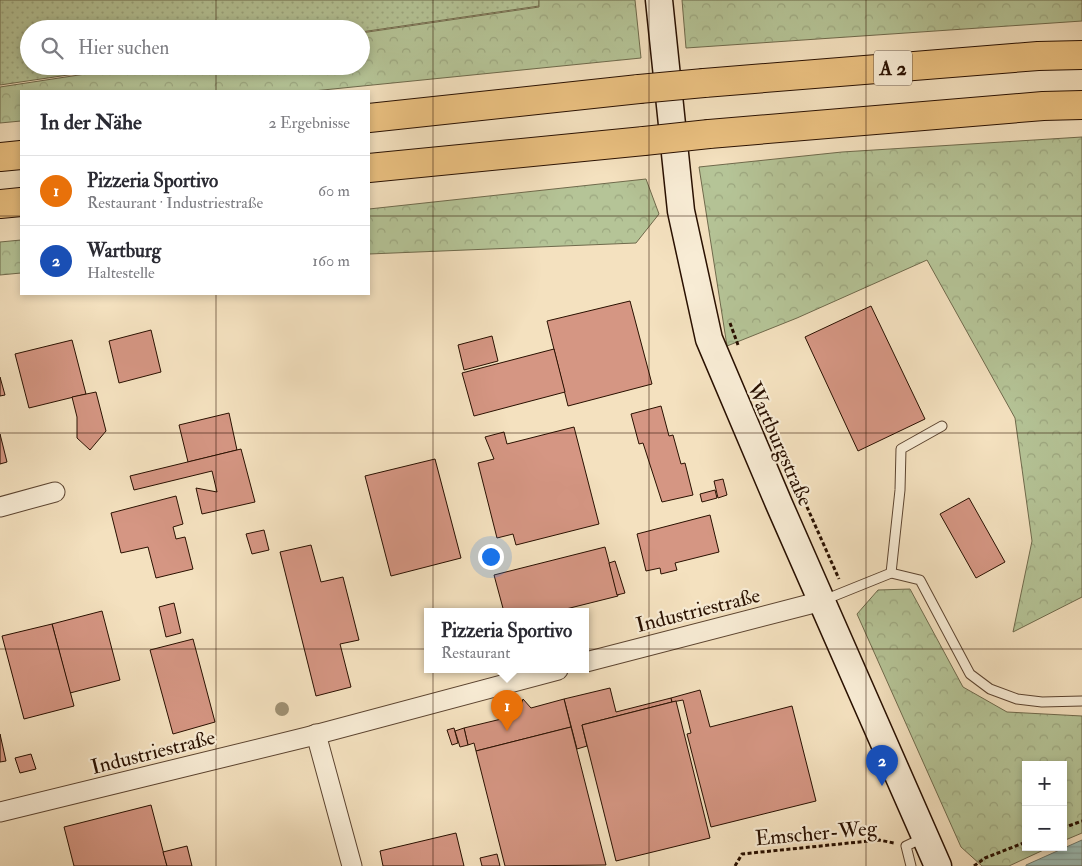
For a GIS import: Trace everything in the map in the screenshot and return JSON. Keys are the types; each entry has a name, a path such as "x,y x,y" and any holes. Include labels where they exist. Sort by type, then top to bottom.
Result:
{"highway":[{"name":"A 2","path":"370,118 704,83 1038,56 1082,55"},
{"name":"A 2","path":"370,168 709,134 1033,107 1082,105"},
{"path":"0,157 20,155"},
{"path":"0,204 20,202"}],"main road":[{"name":"Wartburgstraße","path":"659,0 681,211 709,338 833,596 916,841 938,866"}],"street":[{"path":"0,507 55,492"},
{"name":"Industriestraße","path":"589,661 833,596"},
{"name":"Industriestraße","path":"0,812 316,734 547,673"},
{"path":"316,734 352,866"}],"lane":[{"path":"891,573 900,490 901,449 942,426"},
{"path":"833,596 891,573 920,580 970,674 990,689 1017,699 1042,702 1082,700"},
{"path":"911,866 916,841"}],"path":[{"path":"729,320 739,347"},
{"name":"Wartburgstraße","path":"798,487 833,596"},
{"path":"1067,827 1082,821"},
{"name":"Emscher-Weg","path":"735,866 742,854 879,840 916,841"},
{"path":"974,866 985,858 1022,844"}],"green space":[{"path":"0,0 539,0 539,6 370,31 370,20 20,20 20,75 68,75 0,85"},
{"path":"539,0 635,0 641,58 323,90 20,90 20,121 0,123 0,87 79,75 370,75 370,32 539,7"},
{"path":"682,0 1082,0 1082,21 686,48"},
{"path":"1082,137 1082,597 1013,632 1032,541 1015,418 927,260 797,318 727,346 699,167 842,152"},
{"path":"646,179 659,214 636,243 370,254 370,209"},
{"path":"20,240 20,273 0,275 0,242"},
{"path":"910,589 963,687 1007,712 1082,716 1082,833 1067,839 1067,761 1022,761 1022,851 1041,851 1009,866 982,866 961,847 857,614 878,590"}],"water":[{"path":"1082,840 1082,866 1026,866 1057,851 1067,851 1067,847"}],"building":[{"path":"630,301 652,384 568,406 547,321"},
{"path":"871,306 925,419 858,451 805,337"},
{"path":"151,330 161,372 119,383 109,341"},
{"path":"492,336 498,361 464,370 458,345"},
{"path":"72,340 86,394 29,408 15,354"},
{"path":"554,349 565,392 474,416 462,373"},
{"path":"0,377 5,395 0,396"},
{"path":"96,392 106,431 90,450 77,438 77,417 72,397"},
{"path":"661,406 669,436 673,435 681,464 685,463 693,495 662,502 643,443 639,444 631,414"},
{"path":"229,413 237,450 188,462 179,425"},
{"path":"574,427 599,524 516,545 513,534 497,538 478,463 494,459 485,437 504,432 507,444"},
{"path":"0,434 7,462 0,464"},
{"path":"241,449 255,502 202,514 196,488 217,492 212,471 134,490 130,476"},
{"path":"435,459 461,558 391,576 365,476"},
{"path":"723,479 727,495 718,498 714,481"},
{"path":"715,490 717,498 702,502 700,494"},
{"path":"176,496 183,524 173,527 176,539 185,537 193,569 156,578 148,547 121,553 111,513"},
{"path":"969,498 1005,562 976,578 940,514"},
{"path":"710,515 719,552 675,563 677,570 661,574 660,568 646,571 637,534"},
{"path":"264,530 269,550 252,554 246,534"},
{"path":"311,545 321,582 343,577 359,640 340,644 351,687 316,696 280,552"},
{"path":"605,547 618,596 570,608 503,608 494,575"},
{"path":"615,561 625,593 617,595 609,563"},
{"path":"174,603 181,633 166,637 159,607"},
{"path":"102,611 120,680 70,693 52,624"},
{"path":"52,624 74,706 24,719 2,636"},
{"path":"193,639 215,722 173,734 150,650"},
{"path":"610,688 616,712 671,698 672,702 582,725 587,746 577,749 564,699"},
{"path":"700,690 710,727 792,706 816,801 711,827 687,734 691,733 683,700 672,702 671,698"},
{"path":"523,699 531,708 564,699 571,727 476,751 474,743 468,745 464,728 518,715"},
{"path":"676,701 710,838 616,861 582,725"},
{"path":"571,727 606,865 505,866 476,751"},
{"path":"454,728 458,743 452,745 447,730"},
{"path":"464,728 468,745 460,747 455,731"},
{"path":"0,734 6,761 0,762"},
{"path":"31,754 36,769 20,773 15,758"},
{"path":"151,805 167,866 74,866 64,827"},
{"path":"456,833 464,866 383,866 380,851"},
{"path":"187,846 192,866 167,866 163,852"},
{"path":"497,854 500,866 482,866 480,858"}],"place":[{"name":"Pizzeria Sportivo","path":"507,731"},
{"name":"Wartburg","path":"882,786"}]}
